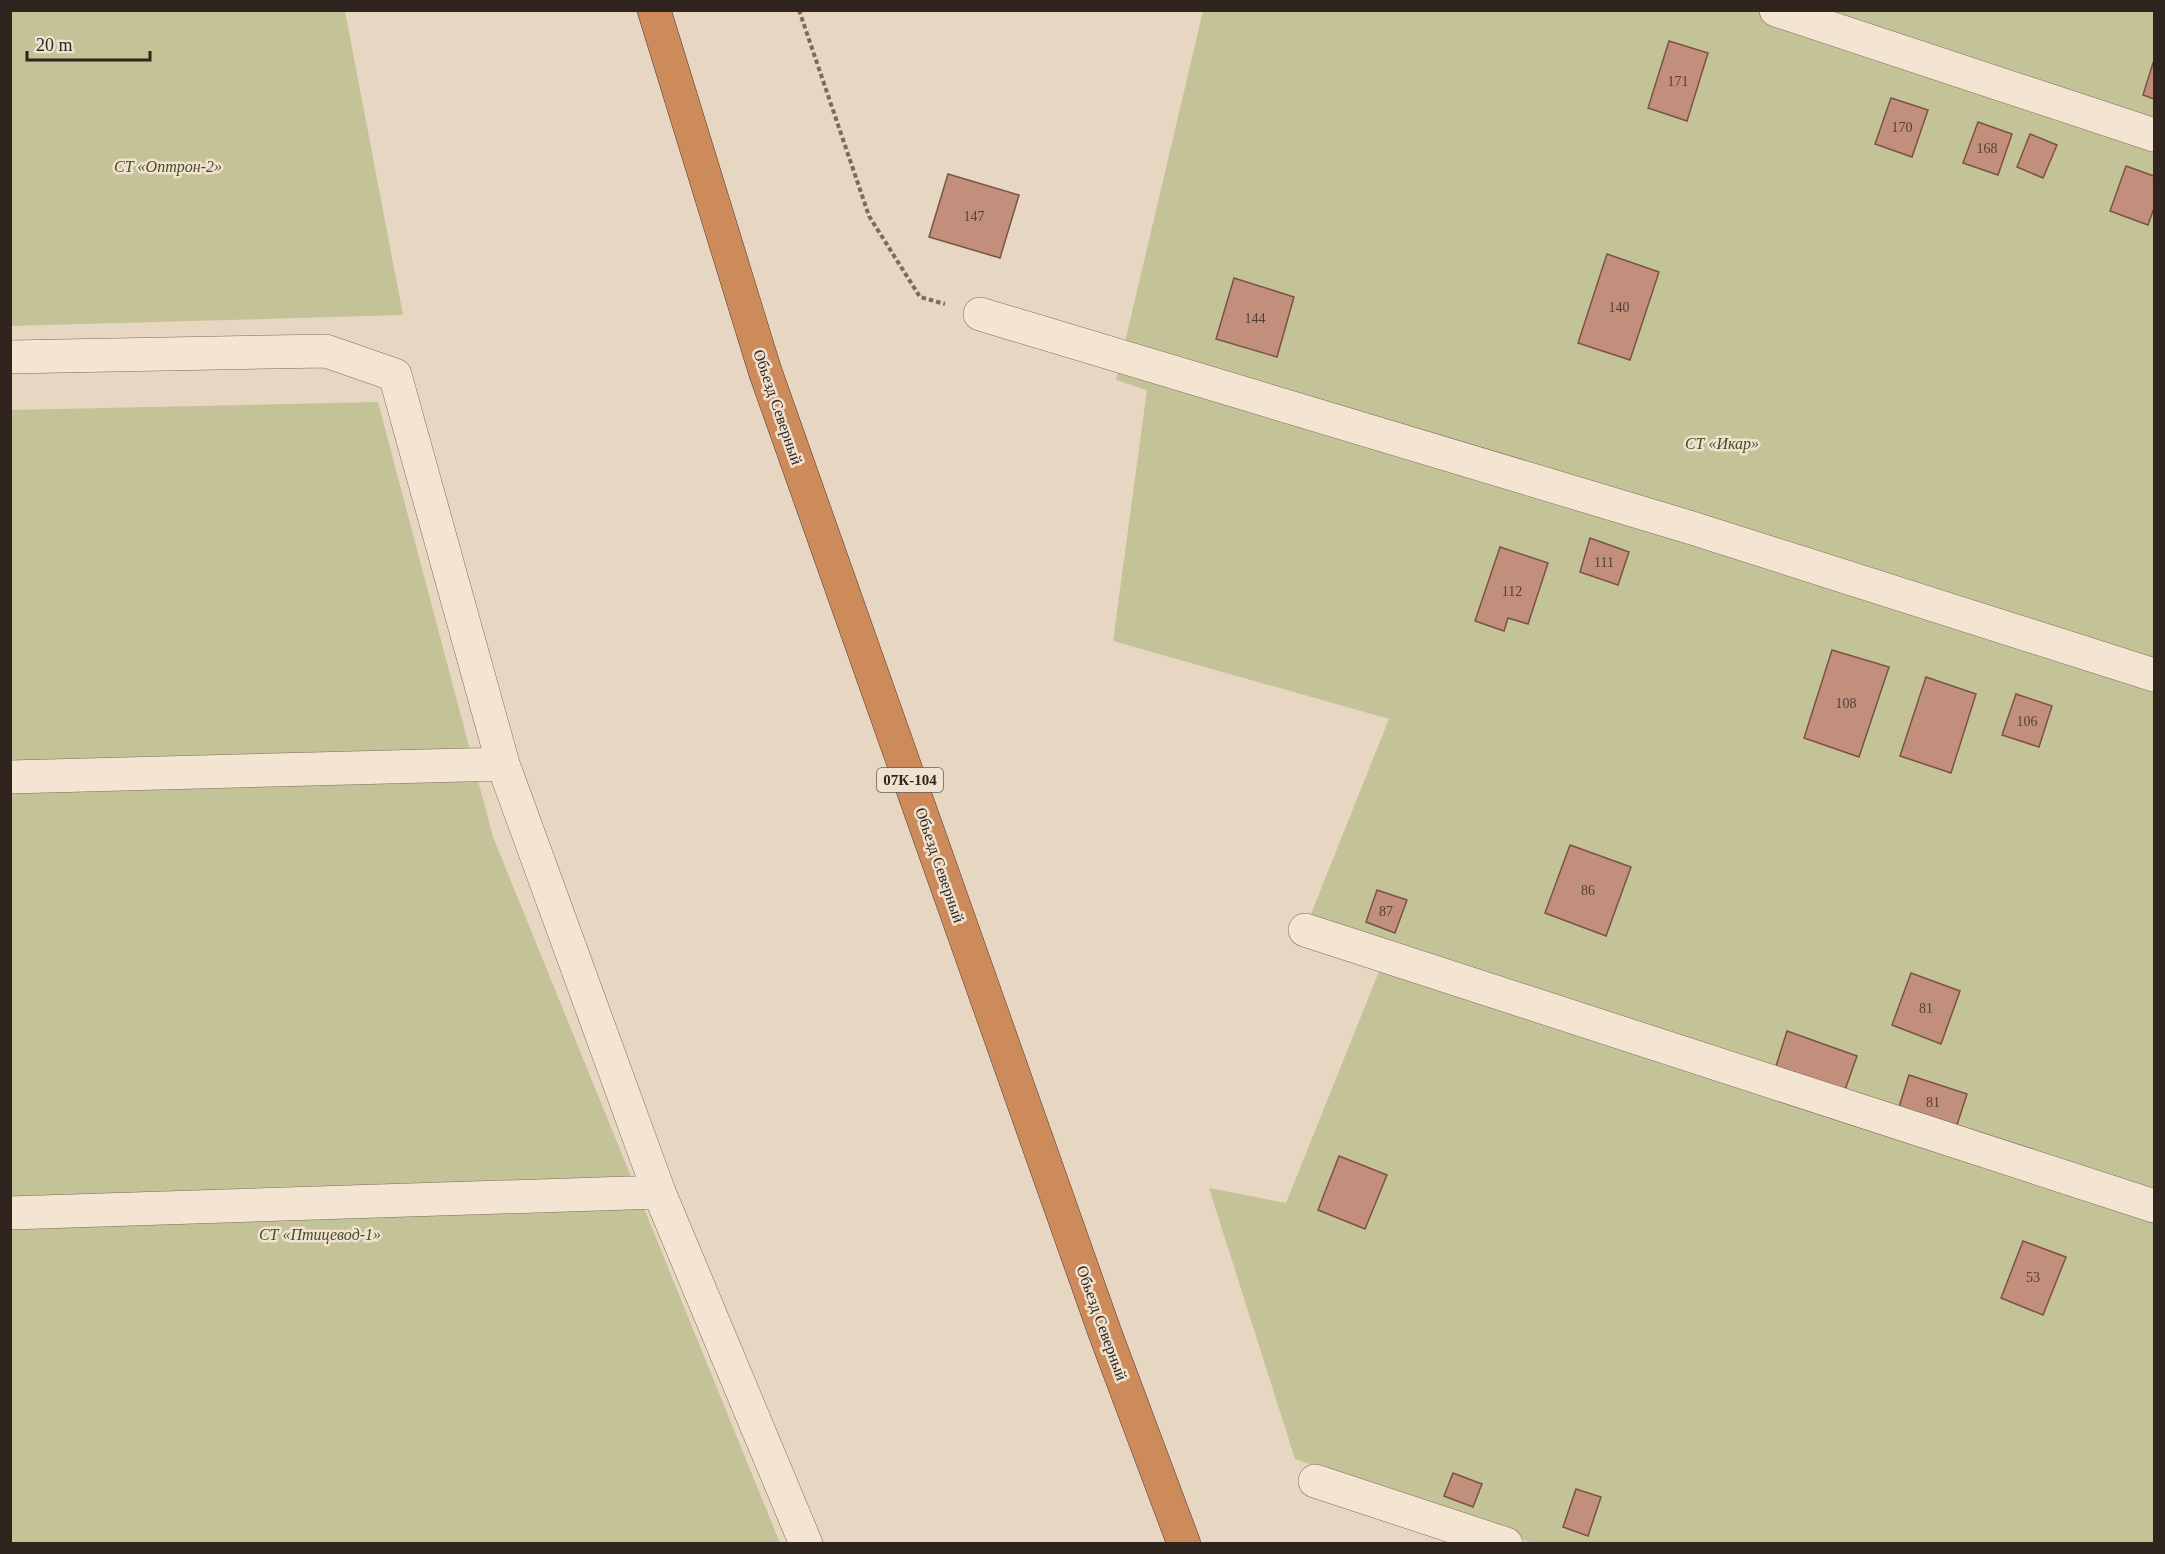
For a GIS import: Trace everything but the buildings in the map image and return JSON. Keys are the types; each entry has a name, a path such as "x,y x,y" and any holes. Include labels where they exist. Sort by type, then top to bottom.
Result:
{"highway":[{"name":"Обьезд Северный","path":"654,10 765,370 1101,1322 1184,1544"}],"street":[{"path":"1776,10 2154,135"},
{"path":"980,314 1692,528 2154,675"},
{"path":"10,357 326,351 395,375 503,764 659,1192 806,1544"},
{"path":"10,777 503,764"},
{"path":"1305,930 2154,1206"},
{"path":"10,1213 659,1192"},
{"path":"1315,1481 1506,1544"}],"path":[{"path":"799,10 869,216 920,297 980,314"}],"green space":[{"name":"СТ «Оптрон-2»","path":"10,11 345,11 403,315 11,326"},
{"name":"СТ «Икар»","path":"1203,11 2154,11 2154,1543 1532,1543 1295,1459 1209,1188 1286,1203 1384,959 1309,919 1389,719 1113,641 1147,390 1116,380"},
{"name":"СТ «Птицевод-1»","path":"378,402 493,837 780,1543 11,1543 10,410"}]}
